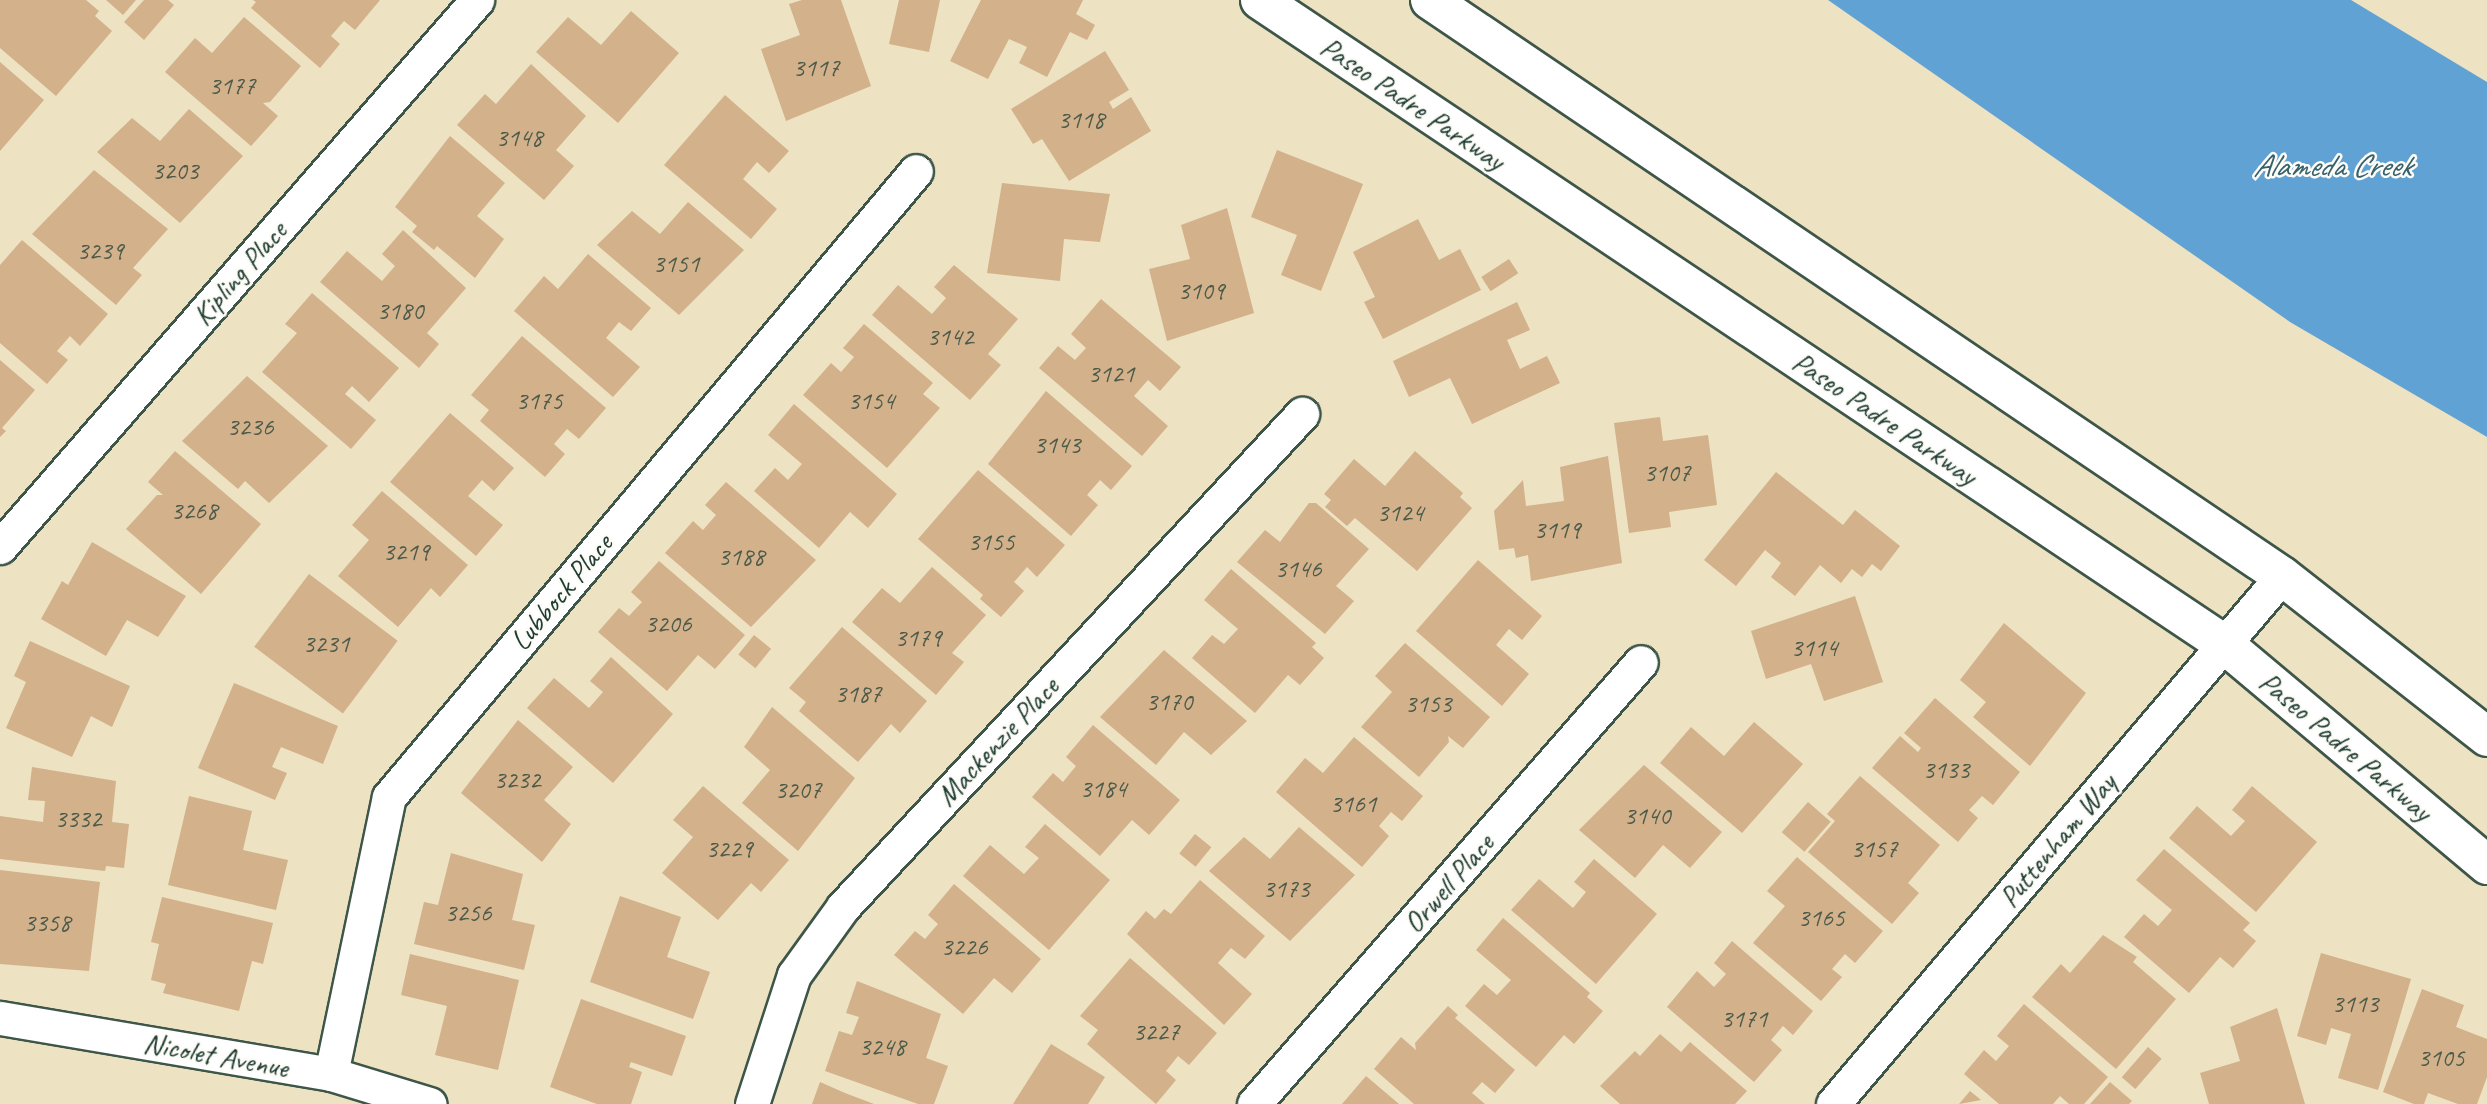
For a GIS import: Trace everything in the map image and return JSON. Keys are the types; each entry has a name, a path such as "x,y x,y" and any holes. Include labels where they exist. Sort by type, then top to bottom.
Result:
{"main road":[{"name":"Paseo Padre Parkway","path":"1260,0 2224,644 2487,865"},
{"path":"1430,0 2282,576 2487,737"}],"street":[{"name":"Kipling Place","path":"0,547 477,0"},
{"name":"Lubbock Place","path":"331,1074 389,797 916,171"},
{"name":"Mackenzie Place","path":"752,1104 794,975 843,907 1301,414"},
{"name":"Puttenham Way","path":"1833,1104 2282,576"},
{"name":"Orwell Place","path":"1254,1104 1641,663"},
{"name":"Nicolet Avenue","path":"0,1018 331,1074 430,1104"}],"water":[{"name":"Alameda Creek","path":"1828,0 2351,0 2487,82 2487,437 2290,322"}],"building":[{"path":"0,0 86,0 99,11 95,16 112,31 56,96 0,48"},
{"path":"106,0 136,0 123,15"},
{"path":"144,0 168,0 174,5 144,40 124,22"},
{"path":"253,0 380,0 355,30 344,21 331,36 340,44 320,68 251,8 256,2"},
{"path":"802,0 841,0 871,86 786,121 761,49 800,35 789,4"},
{"path":"899,0 940,0 929,52 889,44"},
{"path":"981,0 1083,0 1076,14 1095,25 1087,40 1070,32 1047,77 1019,63 1027,47 1009,39 988,79 950,61"},
{"path":"631,11 679,53 618,123 536,52 568,17 601,45"},
{"path":"244,17 301,66 270,102 263,103 278,116 251,146 165,72 195,38 212,53"},
{"path":"1105,51 1129,90 1109,102 1113,109 1131,97 1151,131 1069,181 1042,139 1033,144 1011,109"},
{"path":"0,62 44,100 0,151"},
{"path":"531,64 586,116 556,150 574,166 544,200 457,125 485,94 496,104"},
{"path":"725,95 789,151 769,173 757,162 743,179 777,209 751,239 664,165"},
{"path":"189,109 243,156 180,223 97,152 132,118 160,141"},
{"path":"450,136 505,183 477,216 504,239 475,278 437,246 434,250 412,232 417,226 395,207"},
{"path":"1277,150 1363,184 1321,291 1281,275 1297,235 1251,217"},
{"path":"94,170 168,229 133,268 142,275 116,305 32,234"},
{"path":"1002,183 1110,194 1100,242 1064,239 1060,281 987,273"},
{"path":"688,202 744,250 679,315 597,245 632,211 660,234"},
{"path":"1227,208 1254,313 1167,341 1149,269 1190,259 1181,225"},
{"path":"1418,219 1439,260 1460,249 1481,290 1383,339 1364,302 1375,297 1353,252"},
{"path":"403,230 466,288 427,333 439,344 419,368 320,282 347,251 382,281 395,266 382,254"},
{"path":"22,240 108,314 80,346 70,336 57,351 68,360 47,384 0,343 0,265"},
{"path":"588,254 651,308 631,331 619,322 606,338 640,367 613,397 514,311 544,276 558,289"},
{"path":"1509,259 1518,273 1491,291 1481,277"},
{"path":"954,265 1018,319 988,354 1001,365 970,400 872,315 898,285 932,314 946,298 934,287"},
{"path":"312,293 399,368 369,402 352,386 345,394 376,420 351,449 262,372 297,333 285,324"},
{"path":"1101,299 1181,367 1160,391 1148,380 1134,396 1168,426 1142,456 1039,368 1058,346 1075,360 1086,348 1071,334"},
{"path":"1517,302 1530,330 1507,340 1520,369 1547,356 1560,383 1472,424 1450,378 1409,397 1393,361"},
{"path":"864,324 933,383 923,394 940,408 887,468 803,395 831,363 841,372 854,357 843,348"},
{"path":"522,336 606,408 579,439 567,429 554,444 565,454 545,477 480,421 489,410 471,395"},
{"path":"0,360 35,390 2,428 6,431 0,437"},
{"path":"247,376 328,446 269,503 245,481 238,489 182,441"},
{"path":"1046,391 1132,466 1111,490 1100,480 1087,495 1098,505 1071,536 988,464"},
{"path":"794,404 897,494 868,528 850,512 819,548 754,491 775,468 788,480 802,464 768,435"},
{"path":"450,413 514,468 494,491 482,480 468,496 503,525 476,556 390,482"},
{"path":"1660,417 1663,441 1708,435 1717,505 1669,512 1671,527 1629,533 1614,423"},
{"path":"175,451 261,524 201,594 126,529 157,495 163,495 148,482"},
{"path":"1415,451 1463,493 1460,497 1472,508 1417,571 1355,518 1347,526 1325,507 1331,500 1324,494 1354,459 1385,486"},
{"path":"1608,456 1622,563 1531,581 1528,555 1516,558 1514,548 1499,550 1494,511 1523,480 1526,506 1564,501 1560,467"},
{"path":"978,470 1065,545 1037,577 1027,567 1014,582 1024,591 1001,617 980,599 983,595 918,539"},
{"path":"1776,472 1843,525 1855,510 1900,546 1881,571 1872,564 1862,577 1852,569 1841,583 1820,565 1795,596 1771,577 1781,563 1765,550 1736,586 1704,560"},
{"path":"726,482 816,560 751,627 665,553 693,521 703,530 716,515 705,505"},
{"path":"382,491 468,565 440,597 431,588 398,627 338,576 369,540 352,525"},
{"path":"1309,503 1316,503 1369,549 1336,586 1354,601 1325,634 1237,562 1265,530 1280,542"},
{"path":"92,542 186,596 158,637 127,620 106,656 41,619 62,581 68,585"},
{"path":"1478,560 1542,616 1522,640 1509,629 1496,645 1529,674 1502,706 1416,631"},
{"path":"659,561 745,635 715,669 698,655 667,691 598,632 619,608 629,616 642,602 631,592"},
{"path":"932,567 986,615 952,653 964,662 936,695 852,622 882,588 900,603"},
{"path":"1231,569 1316,643 1312,647 1324,658 1300,685 1288,675 1255,713 1192,658 1212,635 1224,644 1238,629 1204,600"},
{"path":"309,574 398,641 343,713 254,647"},
{"path":"1855,596 1883,682 1824,701 1811,664 1766,679 1751,631"},
{"path":"2004,623 2086,693 2030,766 1973,717 1986,702 1960,680"},
{"path":"842,627 927,701 900,733 891,724 858,762 799,711 806,702 789,688"},
{"path":"754,635 771,649 755,668 738,654"},
{"path":"30,641 130,686 112,727 91,716 72,757 6,728 26,682 14,676"},
{"path":"1405,643 1490,717 1463,748 1448,736 1449,742 1419,777 1361,727 1392,692 1375,676"},
{"path":"1164,650 1247,721 1211,755 1184,732 1156,765 1100,717"},
{"path":"611,657 673,714 613,783 527,708 554,678 589,708 603,692 590,681"},
{"path":"234,683 338,726 323,764 281,747 272,767 287,773 275,800 198,768"},
{"path":"1935,698 2020,772 1993,805 1982,796 1969,810 1978,818 1958,842 1872,768 1900,736 1918,752 1921,748 1904,733"},
{"path":"772,707 855,778 798,851 742,803 770,770 744,747"},
{"path":"518,720 573,767 544,800 571,824 542,862 461,793"},
{"path":"1754,722 1803,764 1742,833 1660,763 1691,727 1724,756"},
{"path":"1093,725 1180,800 1149,835 1132,820 1100,856 1032,797 1053,773 1063,782 1076,766 1066,757"},
{"path":"1354,737 1423,796 1402,821 1391,812 1379,826 1389,836 1362,867 1276,792 1305,758 1323,773"},
{"path":"1644,765 1722,832 1690,868 1663,845 1635,878 1579,830"},
{"path":"32,767 116,781 112,822 129,824 124,868 106,866 105,871 0,859 0,816 43,822 45,801 28,800"},
{"path":"1860,776 1940,845 1908,883 1919,893 1892,924 1808,852 1835,821 1827,814"},
{"path":"703,786 789,860 761,892 751,883 718,920 662,873 693,837 673,820"},
{"path":"2252,786 2317,842 2256,912 2169,838 2197,806 2231,836 2245,821 2232,810"},
{"path":"189,796 252,811 243,850 288,860 276,910 168,885"},
{"path":"1808,802 1831,822 1804,852 1782,832"},
{"path":"1045,824 1110,880 1049,950 963,876 990,845 1024,874 1039,858 1025,847"},
{"path":"1299,827 1355,875 1290,941 1209,871 1244,837 1270,859"},
{"path":"1195,834 1211,847 1196,867 1179,853"},
{"path":"2164,849 2250,923 2243,930 2256,941 2233,968 2220,957 2189,993 2124,937 2144,914 2158,926 2172,910 2136,880"},
{"path":"451,853 523,874 512,920 535,925 524,970 414,944 424,902 438,905"},
{"path":"1797,857 1883,931 1855,963 1845,954 1832,969 1842,977 1821,1001 1753,943 1785,906 1767,891"},
{"path":"1594,859 1657,914 1596,984 1511,910 1539,879 1573,908 1586,892 1574,882"},
{"path":"0,870 100,882 89,971 0,964"},
{"path":"1200,880 1265,936 1245,959 1231,948 1218,963 1252,994 1224,1025 1127,934 1146,911 1155,919 1164,909 1171,914"},
{"path":"954,884 1041,959 1012,993 994,978 963,1014 894,955 915,931 925,939 938,924 928,915"},
{"path":"620,896 681,917 667,957 710,972 693,1019 590,982"},
{"path":"162,897 273,923 263,964 252,961 239,1011 163,993 166,984 151,980 159,944 151,942"},
{"path":"1503,918 1590,993 1587,997 1603,1011 1574,1044 1564,1035 1536,1067 1465,1006 1484,984 1497,995 1511,980 1476,950"},
{"path":"2103,935 2137,957 2133,962 2176,999 2116,1069 2032,997 2061,964 2070,973"},
{"path":"1732,941 1813,1011 1793,1035 1783,1026 1771,1040 1782,1050 1754,1082 1667,1007 1697,971 1714,987 1726,974 1714,963"},
{"path":"2321,953 2411,979 2378,1090 2338,1078 2351,1034 2331,1028 2326,1045 2297,1036"},
{"path":"410,954 519,980 498,1070 435,1055 447,1006 401,995"},
{"path":"1130,958 1217,1033 1189,1065 1178,1056 1166,1071 1176,1080 1156,1104 1087,1044 1098,1030 1080,1016"},
{"path":"857,981 941,1014 926,1058 948,1066 934,1104 918,1104 825,1071 839,1031 852,1035 859,1017 846,1013"},
{"path":"2422,989 2464,1005 2456,1027 2487,1039 2487,1077 2477,1104 2458,1104 2428,1093 2424,1104 2414,1104 2383,1092"},
{"path":"581,999 686,1036 672,1076 631,1062 629,1067 642,1072 631,1104 597,1104 550,1087"},
{"path":"2024,1004 2108,1077 2084,1104 2069,1104 2060,1096 2053,1104 1999,1104 1964,1074 1984,1050 1996,1061 2009,1046 1997,1036"},
{"path":"1448,1006 1458,1015 1455,1018 1515,1070 1495,1093 1482,1082 1472,1093 1485,1104 1414,1104 1374,1069 1401,1037 1416,1050 1415,1043"},
{"path":"2277,1008 2305,1104 2209,1104 2200,1073 2240,1061 2230,1027"},
{"path":"1660,1034 1681,1052 1690,1042 1747,1091 1735,1104 1620,1104 1600,1086 1635,1051 1640,1056"},
{"path":"1051,1044 1105,1077 1088,1104 1013,1104"},
{"path":"2148,1047 2162,1059 2135,1089 2122,1077"},
{"path":"1366,1076 1399,1104 1342,1104"},
{"path":"820,1082 845,1093 874,1104 812,1104"},
{"path":"2110,1082 2132,1101 2129,1104 2090,1104"},
{"path":"1970,1091 1981,1100 1959,1104"}]}
